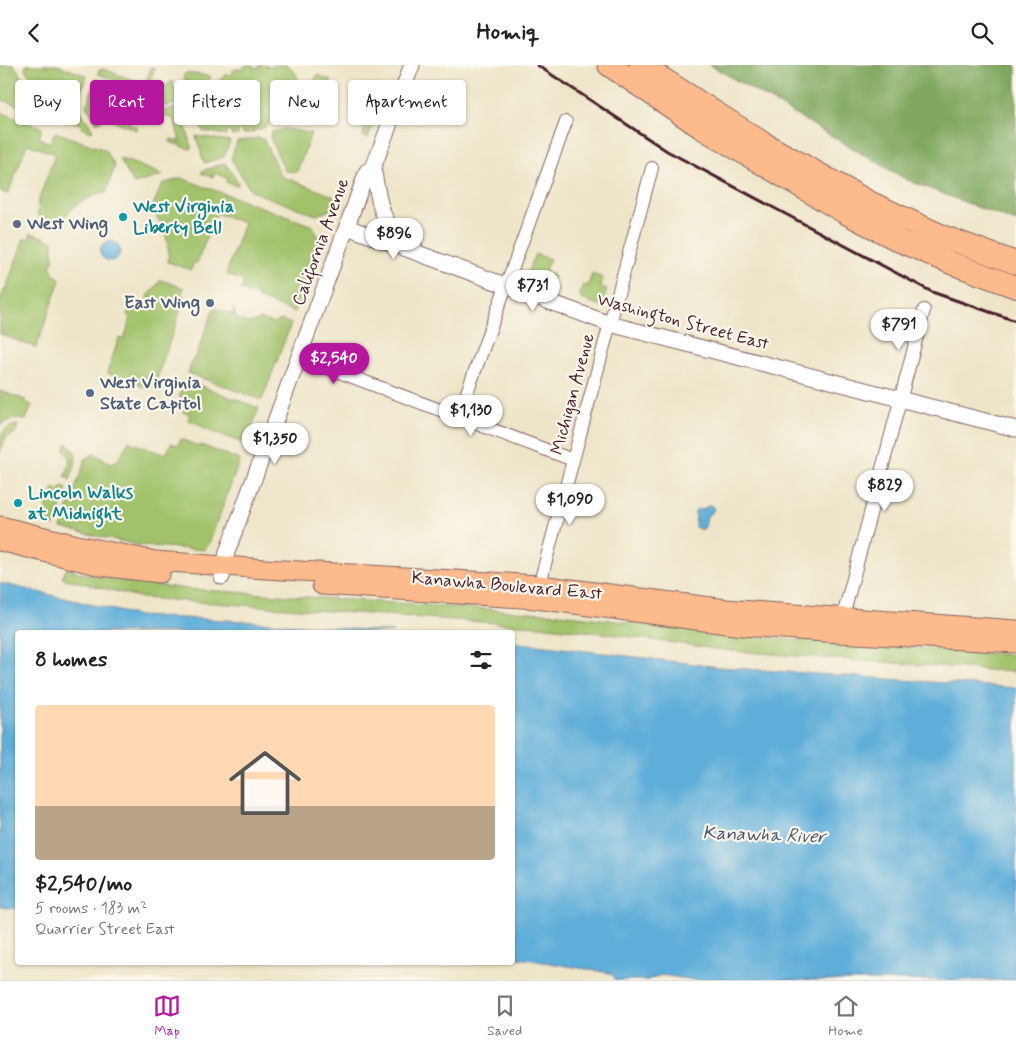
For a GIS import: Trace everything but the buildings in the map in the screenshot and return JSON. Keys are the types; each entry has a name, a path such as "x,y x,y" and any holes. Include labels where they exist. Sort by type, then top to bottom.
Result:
{"highway":[{"path":"609,65 702,128 844,212 900,241 950,263 1016,287"},
{"path":"640,65 763,143 872,203 942,236 1016,263"}],"main road":[{"name":"Kanawha Boulevard East","path":"0,526 117,554 223,572"},
{"name":"Kanawha Boulevard East","path":"0,541 101,566 140,571 223,572 538,592 726,609 840,626 1016,643"},
{"name":"Kanawha Boulevard East","path":"840,626 1016,630"}],"street":[{"name":"California Avenue","path":"223,572 227,552 347,227 368,171 373,168 412,65"},
{"path":"458,417 566,122"},
{"path":"373,168 378,199 389,225 398,236 417,247 428,257"},
{"name":"Michigan Avenue","path":"538,592 652,168"},
{"name":"Washington Street East","path":"347,227 610,324 1016,429"},
{"path":"840,626 924,310"},
{"path":"299,357 573,460"}],"green space":[{"path":"0,65 14,65 24,80 15,80 15,104 0,99"},
{"path":"26,65 57,65 87,76 80,95 80,80 32,80 25,69"},
{"path":"247,65 253,65 254,68 259,67 259,65 272,67 273,65 288,65 298,80 270,80 270,124 266,124 267,126 254,130 254,132 243,134 242,129 238,130 238,135 231,135 230,131 226,131 226,135 203,131 201,125 260,125 260,80 219,80 227,74 232,74 232,71 239,68 240,70 244,69 243,67"},
{"path":"710,65 1016,65 1016,222 907,180"},
{"path":"151,67 155,68 150,80 146,80"},
{"path":"103,69 134,80 115,80 98,74 99,70"},
{"path":"186,73 211,77 208,80 185,80 183,77"},
{"path":"317,75 331,80 315,80"},
{"path":"172,81 174,105 164,106 164,87"},
{"path":"90,95 90,112 86,106"},
{"path":"174,108 174,119 164,116 164,111"},
{"path":"80,110 93,130 92,132 81,128 82,125 80,124"},
{"path":"0,112 15,118 15,125 34,125 42,128 39,138 50,143 55,132 105,150 115,166 106,193 86,199 74,207 60,223 37,215 40,206 37,205 55,154 27,144 8,194 0,191"},
{"path":"123,125 132,125 137,127 136,130"},
{"path":"176,125 185,125 192,148 170,142 171,139 180,141"},
{"path":"366,125 373,125 368,138 363,136"},
{"path":"285,129 311,133 297,172 285,171 270,137 271,132"},
{"path":"196,136 230,141 224,157 204,163"},
{"path":"260,138 264,140 281,176 333,196 336,203 334,209 316,215 251,191 231,159 237,141"},
{"path":"119,158 164,175 134,184"},
{"path":"225,163 239,184 237,186 226,182 227,178 214,173 213,177 201,173 202,171"},
{"path":"181,178 313,226 321,242 295,312 257,298 258,295 241,290 244,281 226,274 244,223 216,213 197,263 194,262 191,270 168,262 166,234 151,210 162,184"},
{"path":"31,233 53,241 53,262 50,263 54,276 57,276 60,280 36,348 0,334 0,300 24,238 28,240"},
{"path":"535,254 550,259 545,270 554,276 549,287 525,278"},
{"path":"592,274 603,278 601,287 607,289 602,306 581,299 580,293 584,285 588,286"},
{"path":"161,280 184,288 181,295 185,297 154,387 150,385 149,387 144,387 107,373 119,338 124,339 131,317 127,315 131,306 136,304 139,307 149,299 148,296"},
{"path":"214,308 232,314 234,309 236,318 248,323 262,319 273,323 281,320 291,324 262,400 188,373"},
{"path":"185,380 259,408 246,444 204,429 197,423 188,420 190,414 183,412 187,401 179,396"},
{"path":"0,391 26,400 25,402 32,405 26,420 13,419 0,425"},
{"path":"18,425 15,433 6,438 0,452 0,441 4,431"},
{"path":"181,439 240,460 208,546 204,550 138,545 61,528 86,458 94,454 111,464 117,461 130,440 129,442 163,454 164,452 167,453 171,443 178,445"},
{"path":"67,443 74,451 76,460 70,480 65,477 70,460 64,451"},
{"path":"62,486 67,489 54,526 40,523 54,488 60,491"},
{"path":"67,568 81,573 122,581 188,589 560,614 732,635 1016,655 1016,672 731,651 538,626 143,598 62,578"}],"water":[{"path":"110,241 117,244 120,251 117,258 110,261 103,258 100,251 103,244"},
{"path":"710,505 714,510 707,516 705,527 702,530 695,527 696,514 694,513 697,509 701,510"},
{"path":"0,583 140,616 366,630 15,630 15,909 0,907"},
{"name":"Kanawha River","path":"515,642 719,667 1016,688 1016,980 696,980 662,975 647,980 615,980 610,973 515,957"}],"railway":[{"path":"537,65 667,151 932,292 1016,321"}],"place":[{"name":"West Virginia Liberty Bell","path":"123,217"},
{"name":"West Wing","path":"17,224"},
{"name":"East Wing","path":"210,303"},
{"name":"West Virginia State Capitol","path":"90,393"},
{"name":"Lincoln Walks at Midnight","path":"18,503"}]}
